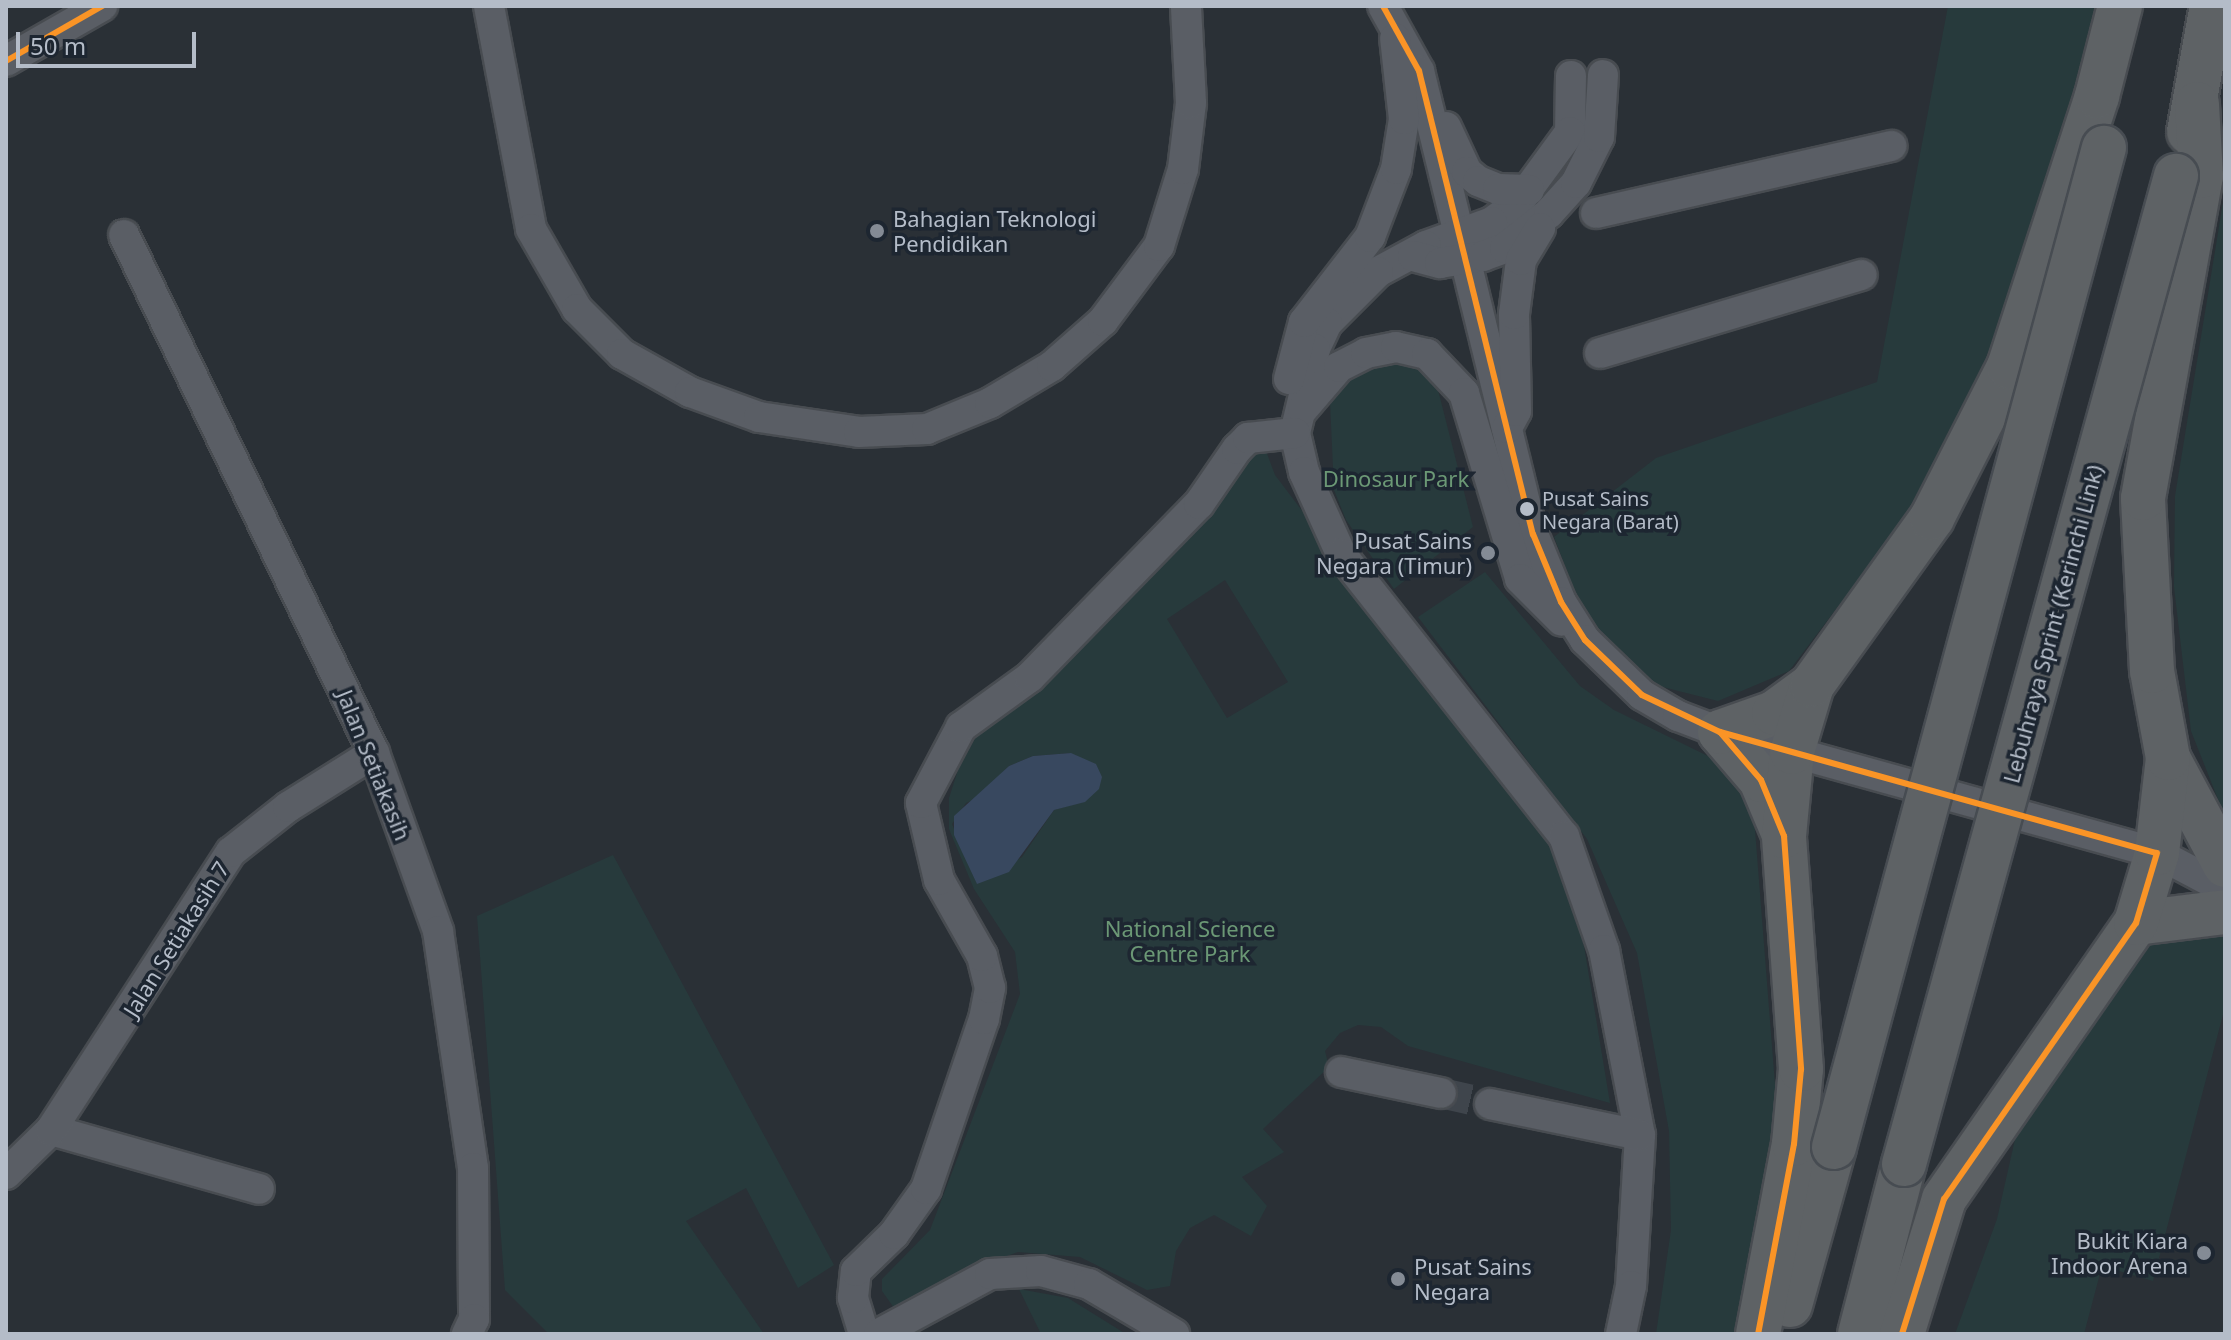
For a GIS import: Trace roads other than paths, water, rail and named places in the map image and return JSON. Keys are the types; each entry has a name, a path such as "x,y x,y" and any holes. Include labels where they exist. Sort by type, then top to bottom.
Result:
{"highway":[{"path":"1784,836 1761,780 1720,732 1774,713 1812,685 1932,518 1981,429 2043,270 2120,6"},
{"path":"1782,1334 2104,148 2128,6"},
{"name":"Lebuhraya Sprint (Kerinchi Link)","path":"1860,1334 1904,1164 2197,104 2212,6"},
{"path":"1902,1334 1944,1199 2136,923 2157,853 2168,758 2152,671 2143,498 2201,176 2197,104"},
{"path":"1758,1334 1794,1144 1801,1069 1784,836 1792,752 1812,685"},
{"path":"2168,758 2225,865"},
{"path":"2136,923 2225,912"}],"street":[{"path":"9,61 102,6"},
{"path":"489,6 531,229 577,309 622,354 690,392 759,417 859,432 927,429 990,403 1052,366 1103,321 1159,246 1183,169 1191,103 1186,6"},
{"path":"1388,17 1419,71 1467,172 1498,189 1529,190"},
{"path":"1388,17 1404,119 1396,169 1370,237 1304,322 1296,339 1289,371 1304,472 1341,554 1564,836 1604,950 1640,1135 1631,1286 1621,1334"},
{"path":"1419,71 1505,432 1545,570 1585,640"},
{"path":"1462,246 1505,248 1549,213 1576,183 1585,134 1603,75"},
{"path":"1571,76 1585,134"},
{"path":"1296,426 1315,349 1327,323 1378,272 1413,256 1440,263 1507,212 1585,134"},
{"path":"1596,213 1892,146"},
{"path":"1451,201 1507,212"},
{"path":"1505,432 1516,411 1514,314 1521,260 1549,213"},
{"name":"Jalan Setiakasih","path":"124,235 374,753 438,931 470,1131 478,1329"},
{"path":"1600,353 1862,275"},
{"path":"864,1334 853,1298 856,1271 894,1234 926,1189 984,1019 990,988 982,956 939,880 921,803 961,727 1030,677 1199,504 1248,438 1296,426 1339,367 1366,353 1396,347 1427,354 1464,393 1520,579 1642,695 1720,732 2157,853 2225,889"},
{"name":"Jalan Setiakasih 7","path":"6,1174 51,1130 231,852 288,807 374,753"},
{"path":"1341,1072 1441,1093"},
{"path":"1490,1104 1640,1135"},
{"path":"51,1130 259,1189"},
{"path":"879,1334 990,1274 1041,1271 1089,1284 1174,1334"}],"water":[{"path":"1071,753 1096,764 1102,777 1099,789 1085,802 1054,810 1009,872 977,884 954,835 954,816 1009,766 1033,756"}],"tunnel":[{"path":"1441,1093 1490,1104"}],"place":[{"name":"Bahagian Teknologi Pendidikan","path":"877,231"},
{"name":"Pusat Sains Negara (Barat)","path":"1527,509"},
{"name":"Pusat Sains Negara (Timur)","path":"1488,553"},
{"name":"Bukit Kiara Indoor Arena","path":"2204,1253"},
{"name":"Pusat Sains Negara","path":"1398,1279"}],"park label":[{"name":"Dinosaur Park","path":"1396,479"},
{"name":"National Science Centre Park","path":"1190,940"}]}
